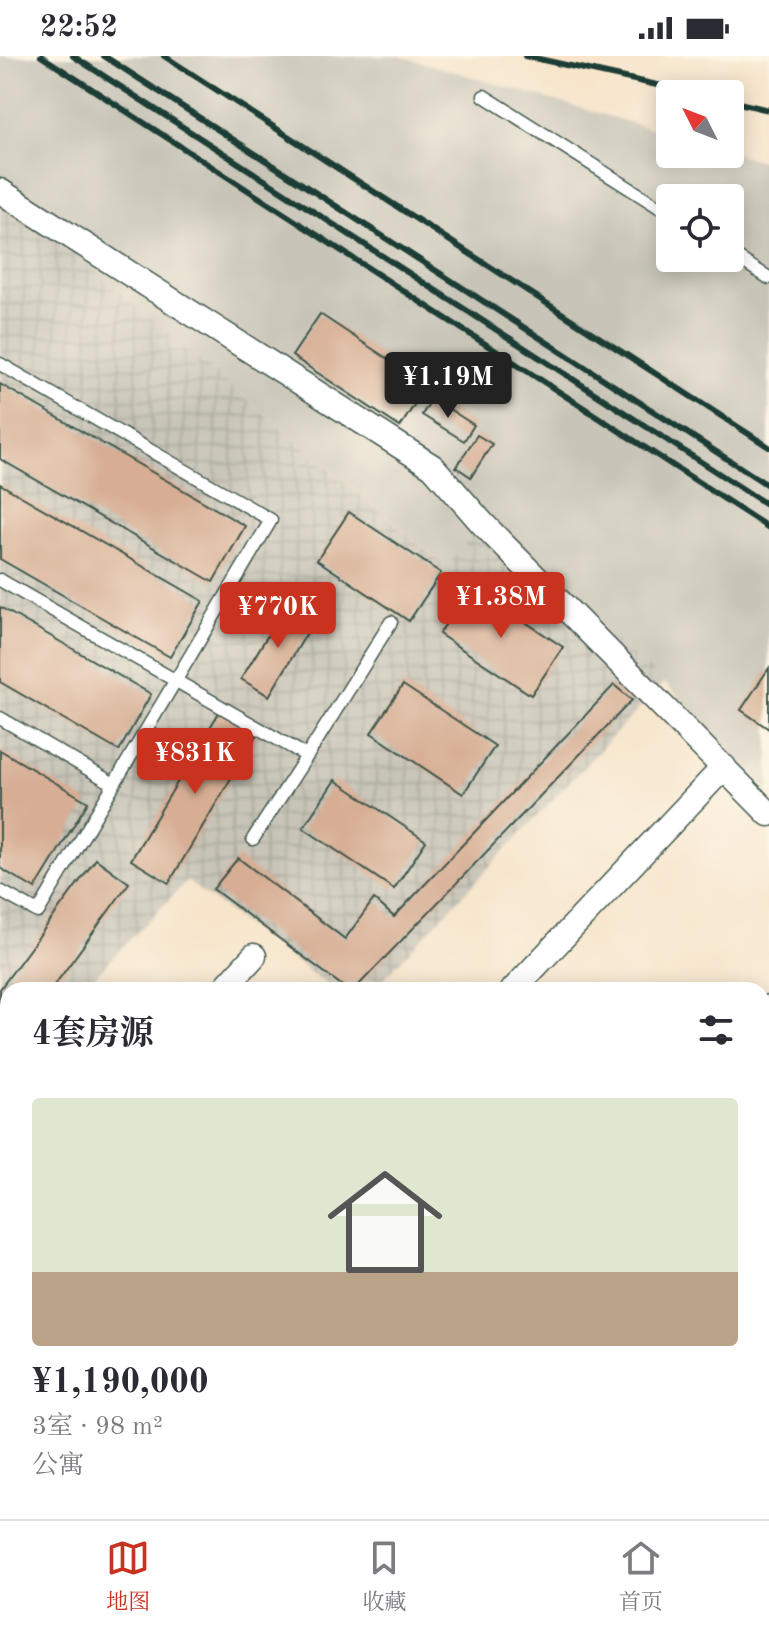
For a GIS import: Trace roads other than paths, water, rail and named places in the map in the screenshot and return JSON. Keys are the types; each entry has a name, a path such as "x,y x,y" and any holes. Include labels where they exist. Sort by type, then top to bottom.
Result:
{"street":[{"path":"0,191 433,467 482,523 769,814"},
{"path":"521,982 724,767"},
{"path":"230,982 254,956"}],"lane":[{"path":"484,96 656,205"},
{"path":"744,262 769,278"},
{"path":"0,364 271,520 38,912 0,891"},
{"path":"0,580 307,756"},
{"path":"253,839 391,622"},
{"path":"0,718 114,784"}],"railway":[{"path":"41,56 769,528"},
{"path":"73,56 769,506"},
{"path":"104,56 769,486"},
{"path":"164,56 769,447"},
{"path":"525,56 656,85"},
{"path":"744,104 769,110"}]}
